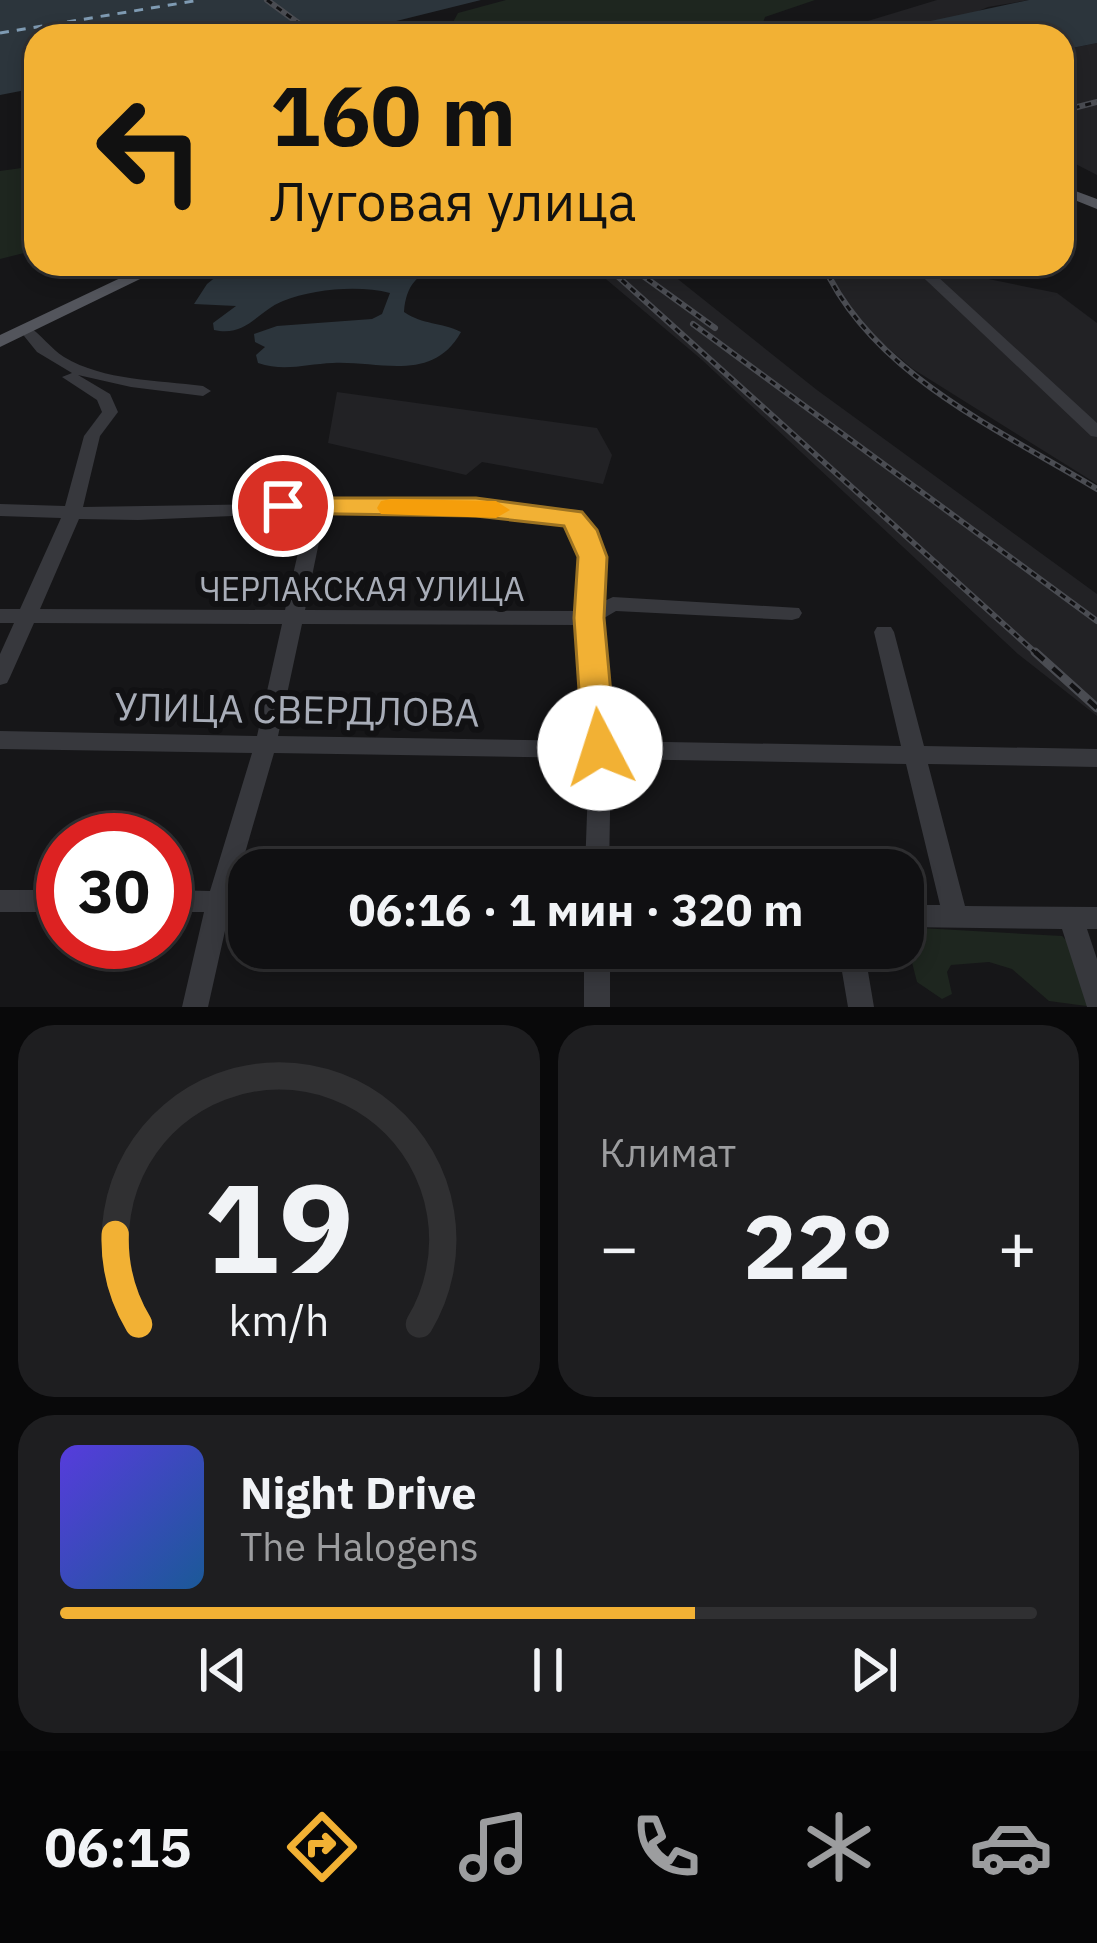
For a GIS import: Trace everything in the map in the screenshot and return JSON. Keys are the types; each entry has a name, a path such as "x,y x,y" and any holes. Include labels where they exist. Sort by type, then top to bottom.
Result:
{"main road":[{"path":"0,342 139,276"}],"street":[{"path":"929,276 1097,432"},
{"path":"0,677 73,513 92,436 110,412 104,397 41,353 28,331"},
{"path":"76,374 202,391"},
{"path":"0,510 476,507 572,518 584,530 593,557 589,618 600,748 598,849"},
{"path":"195,1007 219,901 266,743 317,508"},
{"name":"ЧЕРЛАКСКАЯ УЛИЦА","path":"0,616 589,618 613,604 792,613"},
{"path":"884,632 955,917"},
{"name":"УЛИЦА СВЕРДЛОВА","path":"0,740 1097,758"},
{"path":"0,901 36,901"},
{"path":"192,901 228,901"},
{"path":"924,916 1084,918 1097,999"},
{"path":"597,969 597,1007"},
{"path":"855,969 861,1007"}],"shaded area":[{"path":"0,0 481,0 384,24 24,24 24,90 0,95"},
{"path":"506,0 815,0 765,17 762,24 452,24 458,13"},
{"path":"937,0 1029,0 988,7 948,24 858,24"},
{"path":"1029,0 1097,0 1097,43 1074,48 1074,24 926,22"},
{"path":"1097,43 1097,175 1074,163 1074,48"},
{"path":"24,168 24,253 0,259 0,171"},
{"path":"217,276 421,276 407,295 404,312 461,332 449,348 421,364 268,366 258,363 256,355 265,347 255,342 254,334 277,326 372,319 382,314 390,293 350,289 308,294 283,301 243,327 225,331 214,330 213,323 236,306 194,304"},
{"path":"602,276 674,276 817,390 1097,594 1097,716 1018,654 701,359"},
{"path":"830,276 973,276 1057,293 1097,323 1097,484 913,369 869,332 840,297"},
{"path":"337,392 597,428 612,455 603,484 482,462 466,475 328,443"},
{"path":"924,928 1062,936 1094,1007 1049,1001 1012,969 989,962 951,965 947,972 952,994 942,999 917,982 914,969 924,969"}],"ferry route":[{"path":"55,24 200,0"},
{"path":"0,33 24,29"}],"railway":[{"path":"267,0 300,24"},
{"path":"1074,108 1097,102"},
{"path":"617,276 1038,655"},
{"path":"643,276 715,328"},
{"path":"830,276 872,337 905,368 980,421 1097,489"},
{"path":"693,324 1097,621"},
{"path":"1035,652 1097,708"}],"slow traffic":[{"path":"391,508 496,510"}],"route":[{"path":"283,506 476,507 572,518 584,530 593,557 589,618 600,748"}]}
